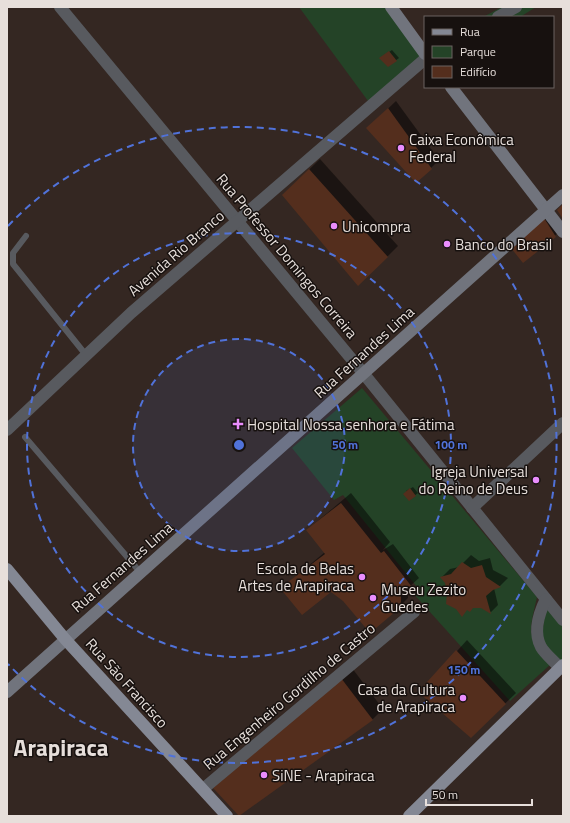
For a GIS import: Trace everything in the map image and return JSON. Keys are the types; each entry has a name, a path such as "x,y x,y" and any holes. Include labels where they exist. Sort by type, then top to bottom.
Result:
{"main road":[{"name":"Rua São Francisco","path":"7,569 66,638 227,816"},
{"path":"409,816 562,666"}],"street":[{"name":"Rua Professor Domingos Correira","path":"60,7 236,222 364,374 563,620"},
{"path":"391,7 424,53"},
{"path":"500,16 516,7"},
{"name":"Avenida Rio Branco","path":"7,430 131,313 424,60"},
{"path":"452,88 563,232"},
{"name":"Rua Fernandes Lima","path":"7,692 563,195"},
{"path":"472,508 563,423"},
{"path":"546,599 540,612 537,634 541,647 562,666"},
{"name":"Rua Engenheiro Gordilho de Castro","path":"203,789 414,612"}],"lane":[{"path":"26,236 13,253 13,264 86,355"},
{"path":"25,437 140,572"}],"green space":[{"path":"299,7 388,7 424,58 424,60 371,105"},
{"path":"502,7 536,7 522,16 485,16"},
{"path":"362,388 537,597 531,626 533,640 551,664 510,701 412,592 417,587 343,495 334,500 292,448"},
{"path":"546,599 563,620 563,665 541,647"}],"building":[{"path":"389,51 397,61 388,67 379,58"},
{"name":"Caixa Econômica Federal","path":"388,108 432,169 416,183 366,128"},
{"name":"Unicompra","path":"309,169 388,257 358,286 282,195"},
{"path":"563,204 563,219 557,210"},
{"path":"544,218 556,237 523,263 511,248"},
{"path":"410,488 416,496 409,501 403,494"},
{"path":"341,503 381,553 384,551 412,587 401,596 401,607 370,633 343,601 331,592 302,615 280,588 325,554 306,530"},
{"path":"462,562 471,568 482,565 486,577 501,587 493,590 486,596 491,614 481,608 473,608 470,612 467,610 462,617 456,609 446,604 447,593 445,583 440,577 451,574"},
{"name":"Casa da Cultura de Arapiraca","path":"456,650 506,704 471,738 418,692"},
{"path":"341,678 373,720 239,816 213,788"}],"place":[{"name":"Caixa Econômica Federal","path":"401,148"},
{"name":"Unicompra","path":"334,226"},
{"name":"Banco do Brasil","path":"447,244"},
{"name":"Hospital Nossa senhora e Fátima","path":"238,424"},
{"name":"Igreja Universal do Reino de Deus","path":"536,480"},
{"name":"Escola de Belas Artes de Arapiraca","path":"362,577"},
{"name":"Museu Zezito Guedes","path":"373,598"},
{"name":"Casa da Cultura de Arapiraca","path":"463,698"},
{"name":"SiNE - Arapiraca","path":"264,775"}],"district":[{"name":"Arapiraca","path":"61,747"}]}
